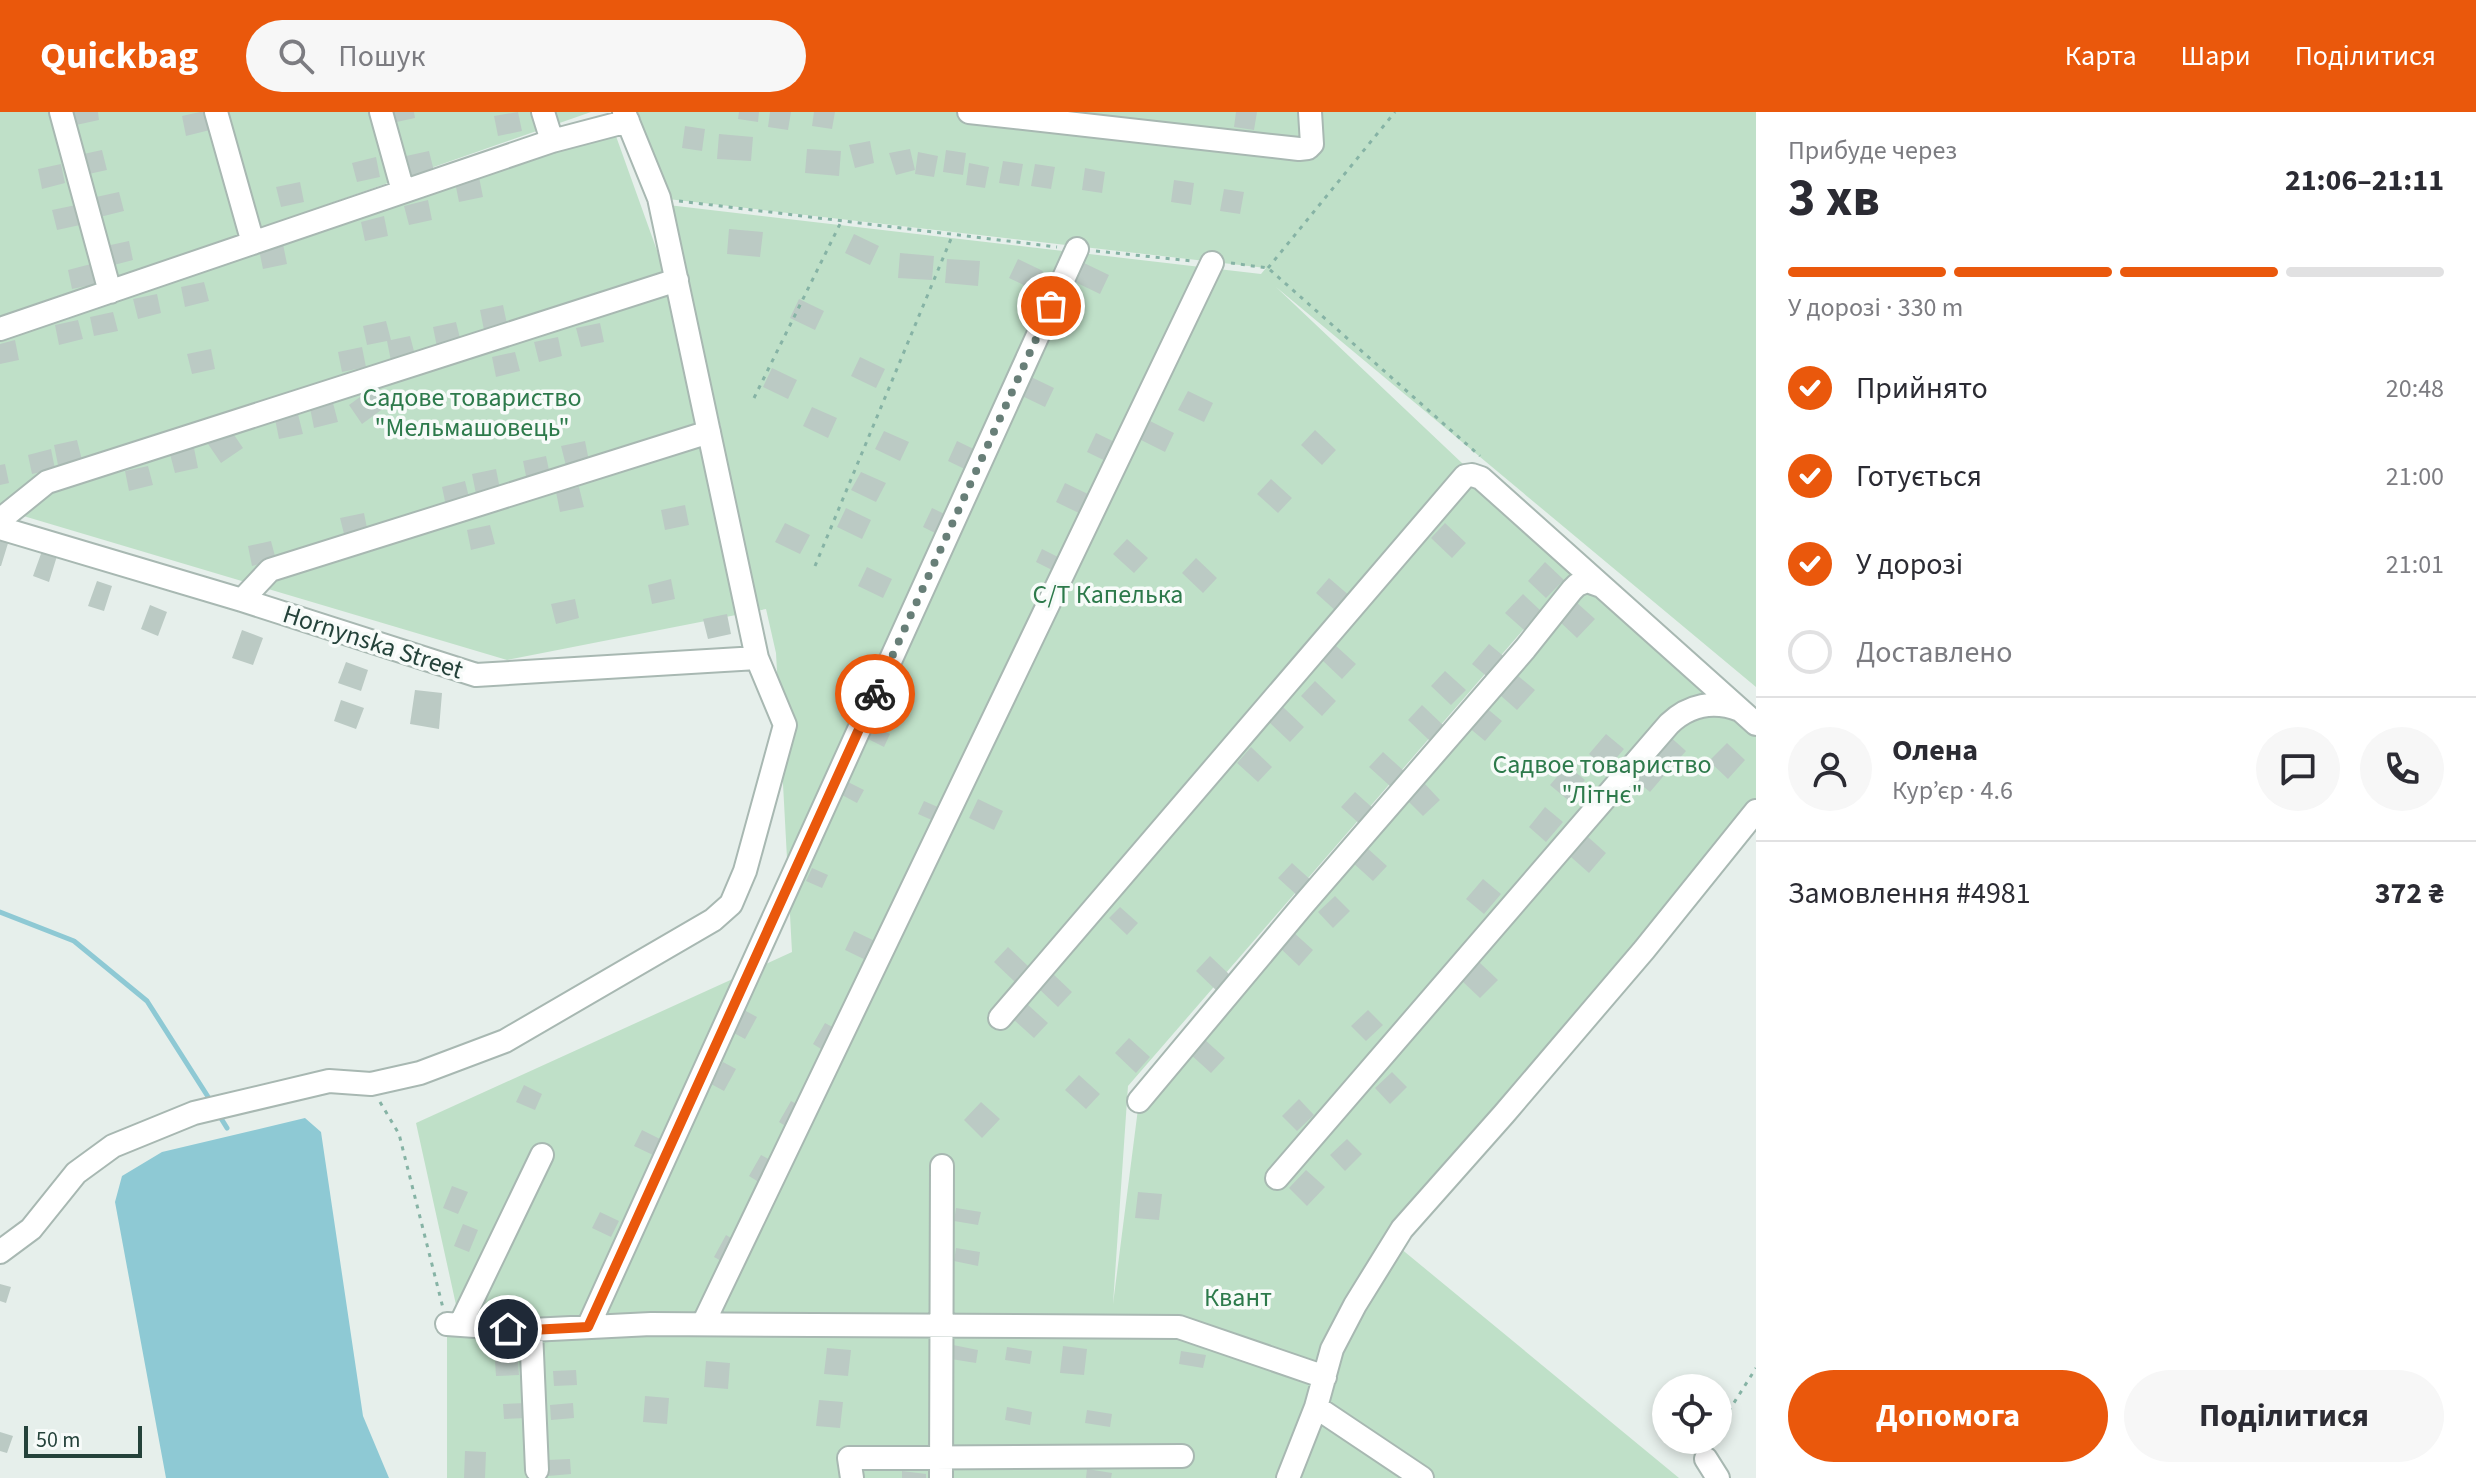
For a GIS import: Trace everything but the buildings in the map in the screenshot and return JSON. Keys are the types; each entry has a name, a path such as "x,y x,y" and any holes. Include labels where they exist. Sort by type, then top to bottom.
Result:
{"street":[{"path":"61,112 110,292"},
{"path":"216,112 253,243"},
{"path":"381,112 403,191"},
{"path":"543,112 552,141"},
{"path":"969,112 1299,149 1312,144 1310,112"},
{"path":"0,329 626,117 659,198 757,658 785,725 745,871 731,904 713,920 505,1041 420,1073 371,1084 329,1081 194,1113 113,1146 76,1173 31,1229 0,1252"},
{"path":"588,1327 1077,249"},
{"path":"703,1324 1212,263"},
{"path":"0,520 47,482 677,280"},
{"path":"242,600 270,570 709,432"},
{"path":"1000,1018 1464,477 1472,475 1481,478 1748,717"},
{"name":"Hornynska Street","path":"0,528 242,600 476,675 757,658"},
{"path":"1139,1101 1572,590 1583,582 1601,586"},
{"path":"1277,1178 1669,724 1685,711 1705,705 1721,704 1748,717"},
{"path":"1288,1478 1316,1407 1332,1349 1402,1229 1644,950 1756,811"},
{"path":"542,1155 454,1325 531,1330 703,1324 1179,1327 1325,1377"},
{"path":"941,1468 942,1166"},
{"path":"531,1330 537,1470"},
{"path":"1316,1407 1422,1478"},
{"path":"852,1478 849,1458 941,1468 1182,1456"}],"path":[{"path":"1268,268 1395,112"},
{"path":"659,198 1077,249 1268,268 1489,465"},
{"path":"754,398 842,220"},
{"path":"815,566 953,234"},
{"path":"371,1084 399,1134 454,1325"},
{"path":"1732,1406 1756,1368"}],"green space":[{"path":"0,112 591,112 0,319"},
{"path":"631,112 1756,112 1756,687 1276,287 1575,570 1128,1086 1113,1304 1139,1101 1580,583 1756,712 1756,821 1394,1243 1679,1478 447,1478 447,1324 460,1323 416,1123 792,952 776,653 766,609 507,660 0,509 0,327 612,125 722,432 668,205 1261,274 1266,268 659,198"}],"water":[{"path":"305,1118 321,1132 363,1416 389,1478 166,1478 115,1202 122,1176 162,1152"}],"waterway":[{"path":"0,912 74,941 147,1001 212,1103"},
{"path":"219,1115 227,1128"}],"way so far":[{"path":"875,694 1051,306"}],"route":[{"path":"508,1329 588,1327 875,694"}],"park label":[{"name":"Садове товариство \"Мельмашовець\"","path":"472,412"},
{"name":"С/Т Капелька","path":"1108,594"},
{"name":"Садвое товариство \"Літнє\"","path":"1602,779"},
{"name":"Квант","path":"1238,1297"}]}
